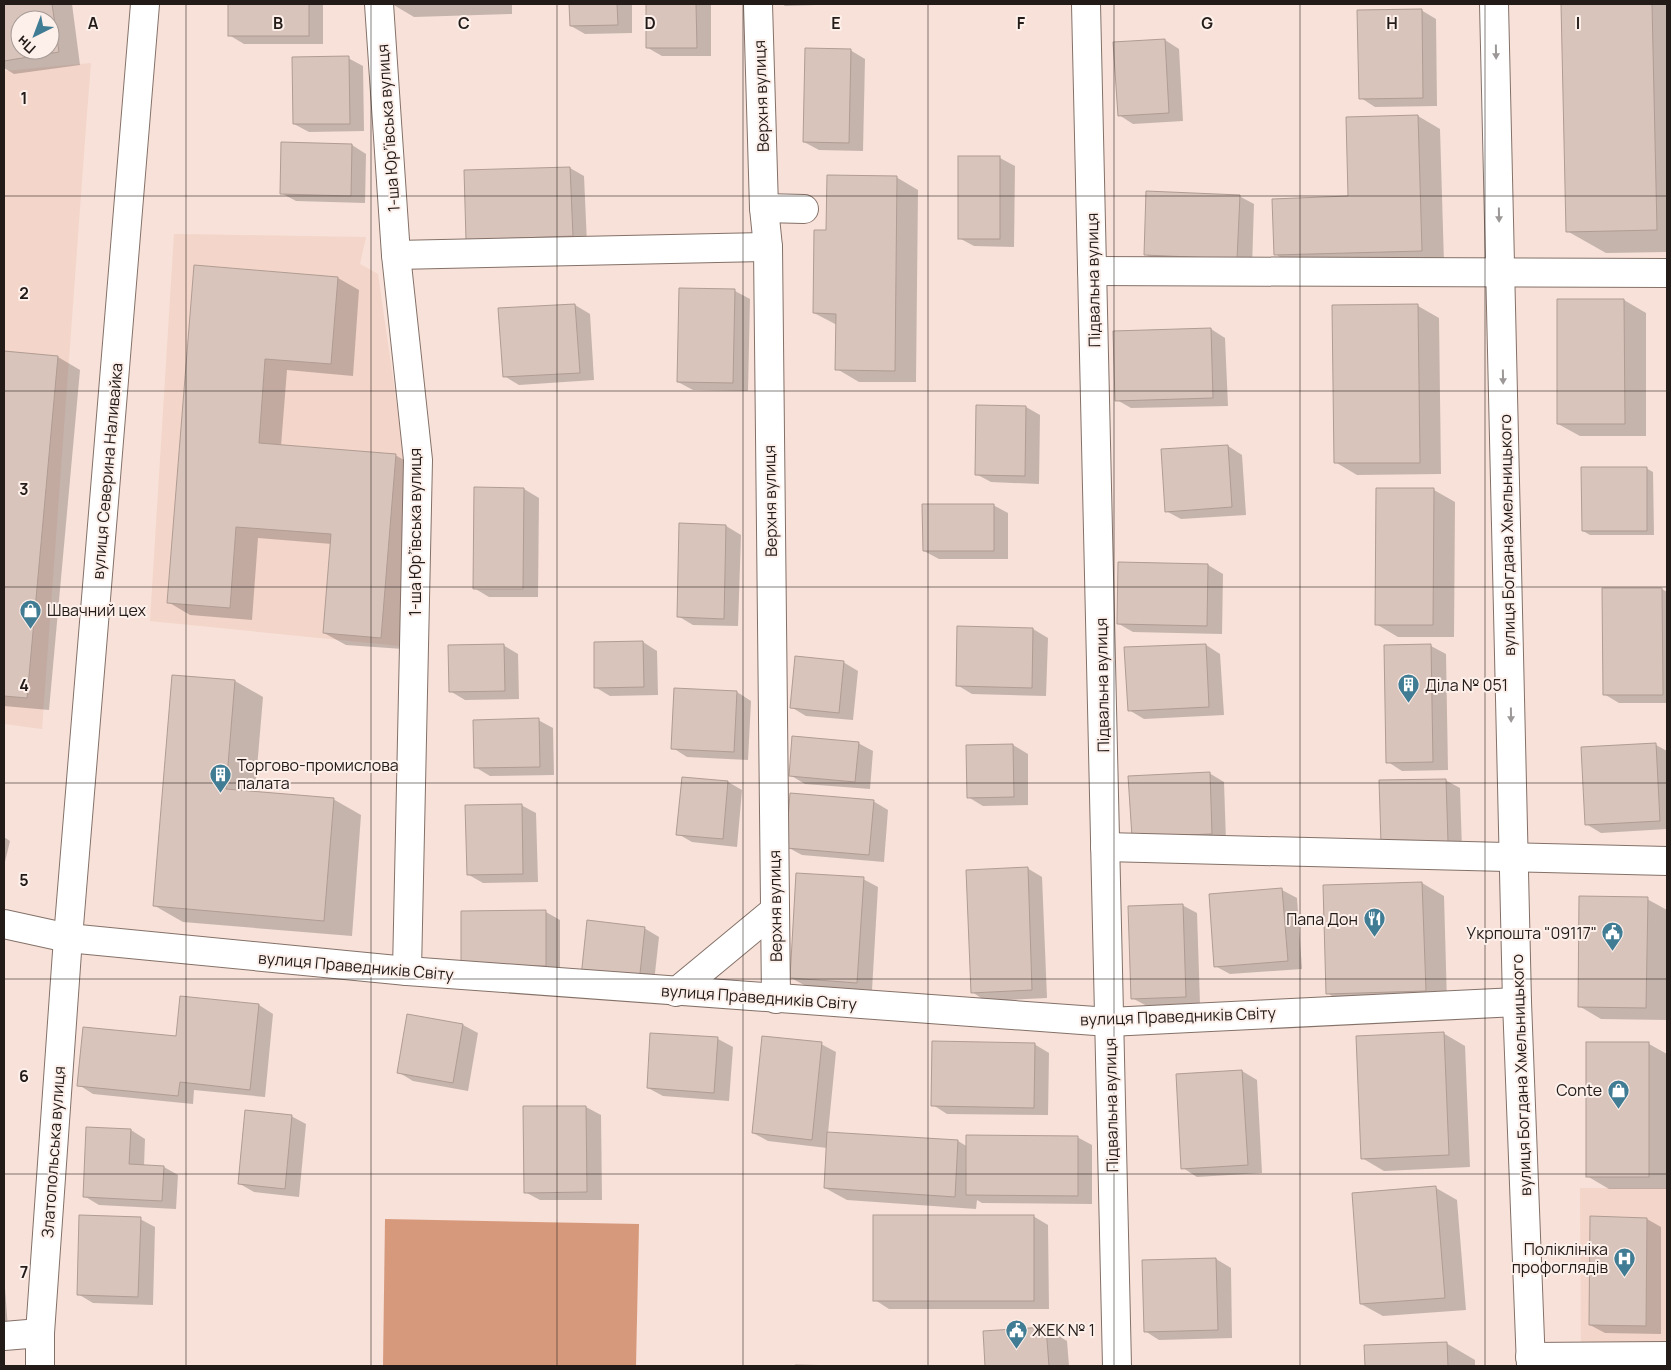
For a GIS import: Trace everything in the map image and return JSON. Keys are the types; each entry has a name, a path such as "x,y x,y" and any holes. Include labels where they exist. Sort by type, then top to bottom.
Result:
{"street":[{"name":"вулиця Северина Наливайка","path":"68,938 145,4"},
{"name":"1-ша Юрʼївська вулиця","path":"380,4 396,255 418,460 407,971"},
{"name":"Верхня вулиця","path":"758,4 764,208 768,247 776,999"},
{"name":"Підвальна вулиця","path":"1086,4 1117,1366"},
{"name":"вулиця Богдана Хмельницького","path":"1494,4 1518,1002 1530,1362"},
{"path":"764,208 804,209"},
{"path":"396,255 768,247"},
{"path":"1092,271 1667,273"},
{"path":"1105,847 1667,862"},
{"path":"676,992 775,910"},
{"name":"вулиця Праведників Світу","path":"4,924 68,938 407,971 1109,1022 1518,1002"},
{"name":"Златопольська вулиця","path":"40,1366 40,1333 68,938"},
{"path":"4,1336 40,1333"},
{"path":"1530,1362 1667,1356"}],"shaded area":[{"path":"91,63 42,729 4,724 4,71"},
{"path":"174,234 366,237 360,264 378,274 405,462 405,600 400,646 150,621"},
{"name":"Поліклініка профоглядів","path":"1580,1188 1667,1188 1667,1366 1581,1366"},
{"path":"385,1219 639,1224 636,1366 383,1366"}],"building":[{"path":"4,4 52,4 53,10 10,10 10,60 4,61"},
{"path":"228,4 309,4 309,36 228,36"},
{"path":"569,4 617,4 618,25 570,26"},
{"path":"646,4 696,4 697,48 646,48"},
{"path":"1561,4 1652,4 1657,230 1566,232"},
{"path":"1422,9 1423,98 1359,99 1357,10"},
{"path":"1165,39 1169,113 1118,116 1113,42"},
{"path":"805,48 851,49 849,143 803,142"},
{"path":"349,56 350,124 293,124 292,57"},
{"path":"1418,115 1422,251 1274,255 1272,199 1348,196 1346,117"},
{"path":"281,142 352,144 351,196 280,194"},
{"path":"958,156 1000,156 1000,239 958,239"},
{"path":"570,167 573,236 466,240 464,170"},
{"path":"827,175 897,176 895,371 835,370 836,314 813,313 814,230 826,230"},
{"path":"1146,191 1240,195 1237,259 1144,255"},
{"path":"194,265 338,277 331,364 265,359 259,443 396,454 381,638 323,633 331,534 236,527 230,608 167,603"},
{"path":"679,288 735,289 733,383 677,382"},
{"path":"1557,299 1624,299 1625,424 1557,424"},
{"path":"575,304 580,373 503,377 498,308"},
{"path":"1418,304 1420,463 1334,463 1332,305"},
{"path":"1211,328 1213,398 1115,401 1113,331"},
{"path":"4,351 58,356 27,698 4,696"},
{"path":"976,405 1026,406 1025,476 975,475"},
{"path":"1228,445 1232,507 1165,512 1161,449"},
{"path":"1581,467 1647,467 1647,531 1582,531"},
{"path":"474,487 524,488 523,589 473,589"},
{"path":"1376,488 1434,488 1433,625 1375,625"},
{"path":"922,504 994,504 994,551 923,551"},
{"path":"679,523 726,525 724,619 677,617"},
{"path":"1118,562 1208,564 1207,626 1117,624"},
{"path":"1602,588 1662,588 1663,695 1603,695"},
{"path":"957,626 1033,628 1032,688 956,686"},
{"path":"643,641 644,687 594,688 594,642"},
{"path":"504,644 505,691 449,692 448,645"},
{"path":"1206,644 1209,707 1128,711 1124,647"},
{"name":"Діла № 051","path":"1431,644 1433,762 1386,763 1384,645"},
{"path":"795,656 844,661 839,713 790,708"},
{"name":"Торгово-промислова палата","path":"172,675 235,680 226,789 334,798 324,921 153,906"},
{"path":"674,688 737,691 734,752 671,749"},
{"path":"539,718 540,767 474,768 473,720"},
{"path":"792,736 859,742 855,782 789,776"},
{"path":"1656,743 1660,821 1585,825 1581,747"},
{"path":"1013,744 1014,797 967,798 966,745"},
{"path":"1210,772 1212,834 1132,837 1128,776"},
{"path":"682,777 728,781 723,839 676,835"},
{"path":"1446,779 1448,842 1381,844 1379,780"},
{"path":"790,793 874,800 869,855 786,848"},
{"path":"522,804 523,874 467,875 465,805"},
{"path":"1028,867 1032,990 971,993 966,870"},
{"path":"796,873 864,877 857,983 790,978"},
{"name":"Папа Дон","path":"1422,882 1426,991 1326,994 1323,885"},
{"path":"1282,888 1288,961 1214,967 1209,894"},
{"name":"Укрпошта \"09117\"","path":"1579,896 1648,897 1646,1008 1578,1007"},
{"path":"1183,904 1186,997 1131,999 1128,906"},
{"path":"546,910 546,966 461,966 461,911"},
{"path":"587,920 645,927 639,983 581,977"},
{"path":"180,996 259,1004 250,1090 180,1082 178,1096 77,1086 83,1027 176,1036"},
{"path":"407,1014 463,1024 453,1083 397,1073"},
{"path":"1444,1032 1449,1155 1361,1159 1356,1036"},
{"path":"650,1033 718,1037 714,1093 647,1088"},
{"path":"762,1036 822,1042 812,1140 752,1133"},
{"path":"932,1041 1035,1043 1034,1108 931,1106"},
{"name":"Conte","path":"1586,1042 1649,1042 1649,1177 1586,1177"},
{"path":"1242,1070 1248,1165 1181,1169 1176,1074"},
{"path":"523,1106 586,1106 587,1192 524,1193"},
{"path":"245,1110 292,1115 285,1189 238,1184"},
{"path":"86,1127 131,1129 129,1164 164,1166 162,1201 83,1197"},
{"path":"827,1132 958,1140 955,1197 824,1188"},
{"path":"966,1135 1078,1136 1078,1196 966,1195"},
{"path":"1436,1186 1445,1298 1360,1304 1352,1193"},
{"path":"79,1215 141,1217 138,1297 77,1295"},
{"path":"873,1215 1034,1215 1034,1301 873,1301"},
{"path":"1590,1216 1647,1218 1646,1326 1589,1325"},
{"path":"1216,1258 1218,1330 1144,1332 1142,1260"},
{"name":"ЖЕК № 1","path":"1046,1327 1049,1366 985,1366 983,1331"},
{"path":"1447,1342 1448,1366 1365,1366 1364,1345"},
{"path":"795,1365 843,1366 795,1366"}],"place":[{"name":"Швачний цех","path":"31,629"},
{"name":"Діла № 051","path":"1409,704"},
{"name":"Торгово-промислова палата","path":"221,793"},
{"name":"Папа Дон","path":"1374,938"},
{"name":"Укрпошта \"09117\"","path":"1613,952"},
{"name":"Conte","path":"1618,1109"},
{"name":"Поліклініка профоглядів","path":"1624,1277"},
{"name":"ЖЕК № 1","path":"1016,1349"}]}
